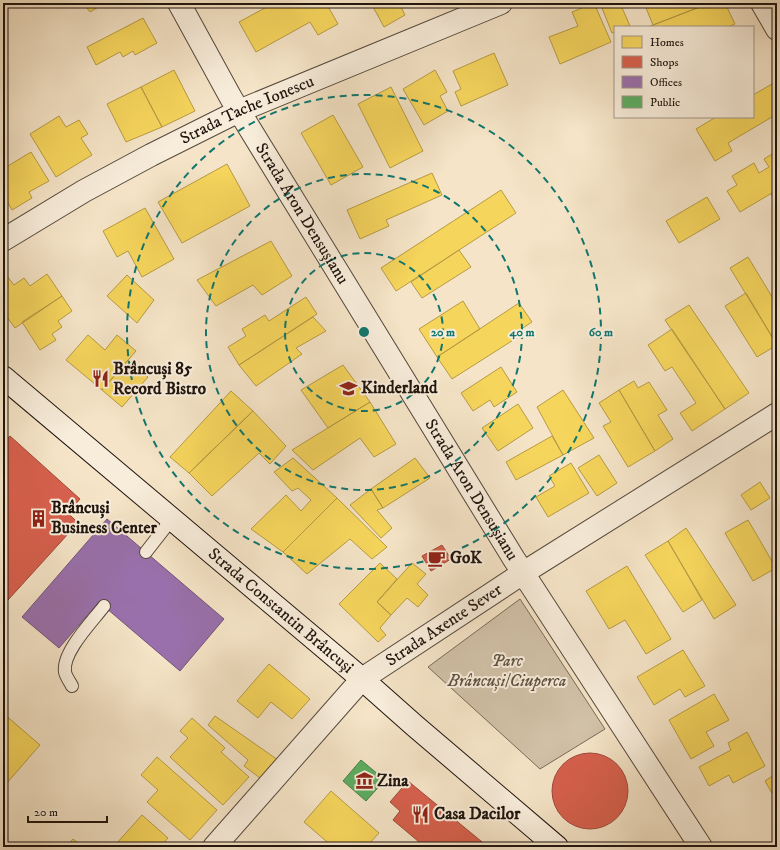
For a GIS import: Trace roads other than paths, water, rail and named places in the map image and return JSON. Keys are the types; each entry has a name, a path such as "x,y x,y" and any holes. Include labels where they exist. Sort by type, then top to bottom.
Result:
{"street":[{"name":"Strada Aron Densușianu","path":"179,3 239,111 523,573 701,847"},
{"name":"Strada Tache Ionescu","path":"3,240 91,187 239,111 501,3"},
{"path":"762,3 777,29"},
{"name":"Strada Constantin Brâncuși","path":"3,377 171,520 362,679 557,847"},
{"name":"Strada Axente Sever","path":"214,847 362,679 523,573 777,414"}],"lane":[{"path":"146,552 171,520"},
{"path":"72,686 66,673 66,662 69,652 104,606"}],"place":[{"name":"Brâncuși 85 Record Bistro","path":"100,379"},
{"name":"Kinderland","path":"348,388"},
{"name":"Brâncuși Business Center","path":"38,518"},
{"name":"GoK","path":"437,558"},
{"name":"Zina","path":"364,781"},
{"name":"Casa Dacilor","path":"421,814"}],"park label":[{"name":"Parc Brâncuși/Ciuperca","path":"507,671"}]}
